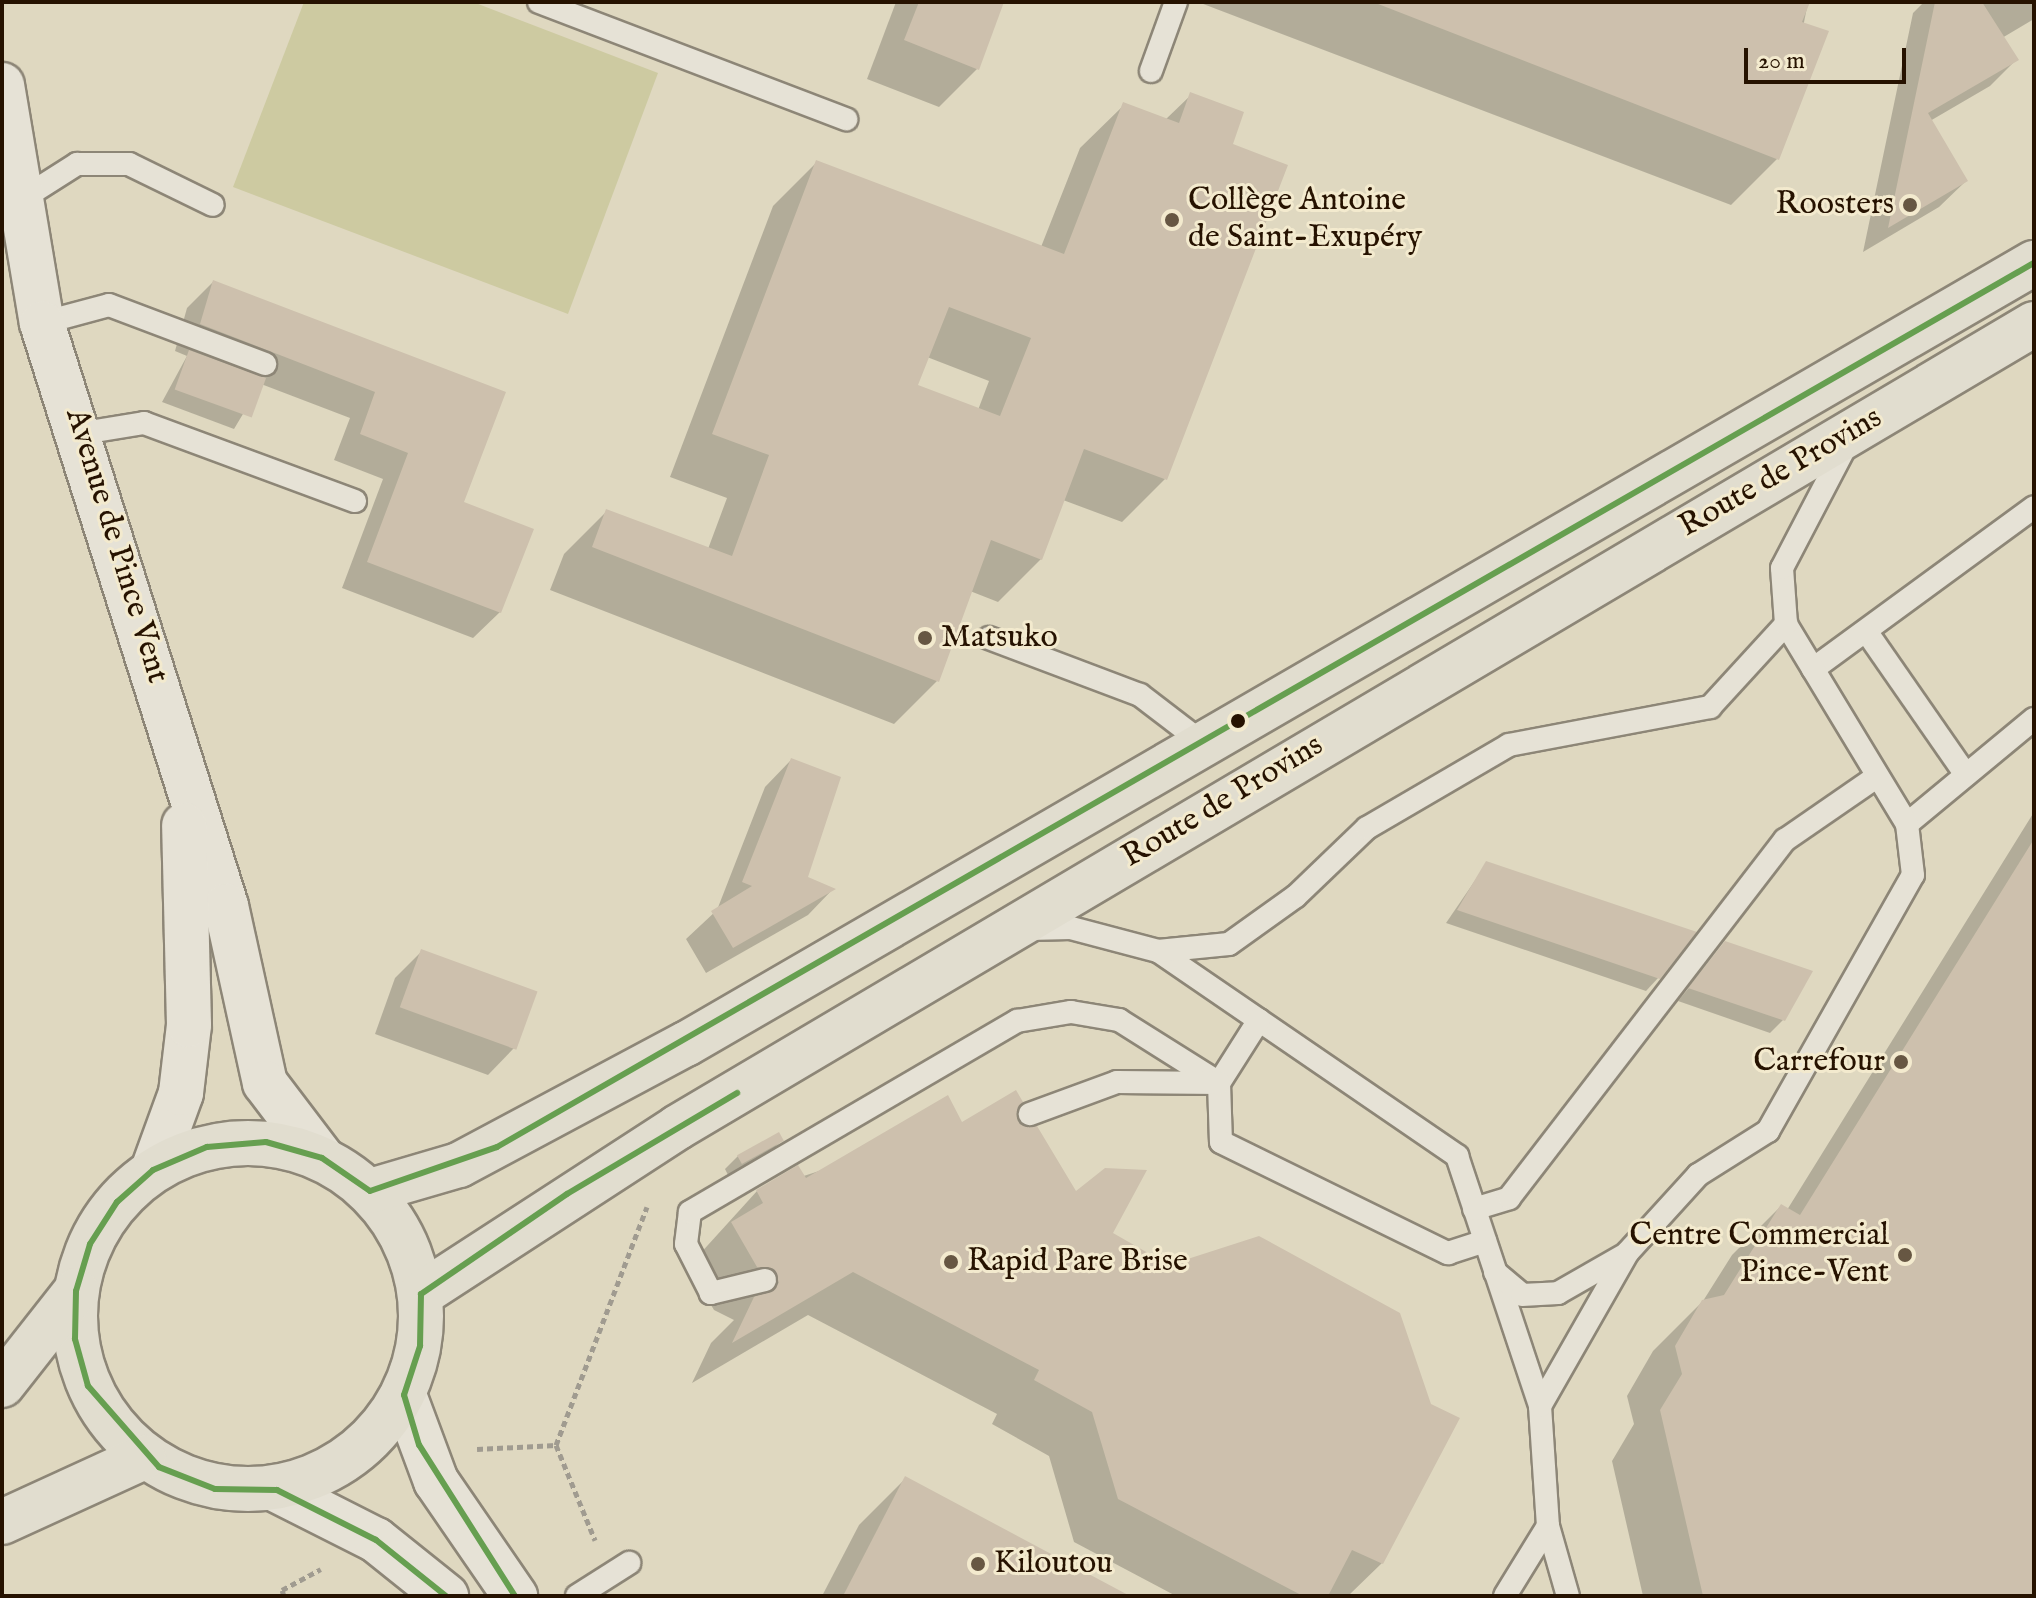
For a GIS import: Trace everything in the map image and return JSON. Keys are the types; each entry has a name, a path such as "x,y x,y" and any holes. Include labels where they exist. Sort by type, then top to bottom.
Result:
{"main road":[{"name":"Avenue de Pince Vent","path":"2,85 25,197 42,323 83,433 180,771 226,906 265,1083 322,1158"},
{"name":"Route de Provins","path":"370,1191 497,1147 1204,744 2034,263"},
{"name":"Avenue de Pince Vent","path":"2,265 42,323"},
{"name":"Route de Provins","path":"421,1294 567,1194 1019,929 2034,324"},
{"name":"Avenue de Pince Vent","path":"153,1170 181,1093 189,1025 180,771"},
{"path":"266,1142 322,1158 370,1191 404,1238 421,1294 420,1346 404,1395 374,1438 333,1468 277,1490 215,1489 144,1457 88,1386 75,1339 76,1291 90,1244 117,1202 153,1170 207,1147 266,1142"},
{"path":"2,1385 76,1291"},
{"path":"404,1395 436,1481 515,1596"},
{"path":"2,1522 144,1457"},
{"path":"277,1490 376,1540 446,1596"}],"lane":[{"path":"539,2 846,119"},
{"path":"1151,71 1176,2"},
{"path":"25,197 77,164 129,164 213,205"},
{"path":"42,323 109,305 265,364"},
{"path":"83,433 144,423 355,501"},
{"path":"1540,1406 1628,1252 1698,1175 1768,1131 1913,875 1907,824 1875,778 1786,624 1782,568 1854,431"},
{"path":"1813,669 2034,507"},
{"path":"1158,951 1229,944 1296,896 1367,828 1509,745 1710,707 1786,624"},
{"path":"1866,631 1966,775"},
{"path":"989,638 1140,695 1204,744"},
{"path":"1907,824 2034,719"},
{"path":"1474,1209 1509,1198 1785,840 1875,778"},
{"path":"1019,929 1071,928 1158,951 1457,1156 1540,1406 1548,1526 1568,1596"},
{"path":"765,1280 711,1293 686,1244 690,1212 1017,1021 1071,1012 1119,1020 1219,1083"},
{"path":"1259,1020 1219,1083 1221,1142 1448,1253 1485,1241"},
{"path":"1030,1114 1117,1082 1219,1083"},
{"path":"1494,1271 1522,1295 1558,1293 1628,1252"},
{"path":"1505,1596 1548,1526"},
{"path":"577,1596 619,1569"}],"path":[{"path":"619,1569 556,1445 651,1199"},
{"path":"474,1450 556,1445"},
{"path":"284,1596 282,1590 329,1565"}],"shaded area":[{"path":"304,2 473,2 658,73 568,314 233,187"}],"building":[{"path":"919,2 1004,2 979,70 904,40"},
{"path":"1373,2 1810,2 1802,22 1829,31 1779,160"},
{"path":"1935,2 1982,2 2019,60 1928,113 1968,181 1888,228"},
{"path":"1190,92 1244,112 1233,144 1288,165 1167,480 1084,449 1042,560 991,540 939,682 592,547 606,509 732,556 769,455 712,434 816,160 1064,254 1123,102 1179,123","holes":["949,307 1031,338 1000,416 918,385"]},
{"path":"213,280 506,392 464,502 534,529 501,613 367,562 408,453 360,434 375,392 200,324"},
{"path":"189,350 266,378 252,418 175,389"},
{"path":"791,758 841,777 808,877 836,889 733,948 711,911 752,886 742,882"},
{"name":"Centre Commercial Pince-Vent","path":"2034,839 2034,1596 1703,1596 1660,1410 1682,1374 1675,1346 1702,1300 1724,1295 1781,1204 1800,1215"},
{"name":"Carrefour","path":"1486,861 1697,932 1660,979 1457,910"},
{"path":"1725,941 1813,971 1785,1021 1688,988"},
{"path":"421,949 538,991 516,1050 400,1007"},
{"path":"1016,1090 1023,1102 1017,1120 1037,1126 1076,1191 1105,1168 1147,1170 1113,1233 1169,1265 1259,1236 1400,1313 1431,1404 1460,1418 1383,1564 1352,1550 1328,1596 1303,1596 1118,1499 1092,1412 1034,1380 1039,1370 853,1272 732,1343 754,1297 779,1283 775,1270 757,1267 731,1222 763,1203 756,1190 798,1165 806,1178 948,1095 962,1122"},
{"path":"779,1132 784,1141 742,1164 737,1155"},
{"name":"Kiloutou","path":"905,1476 1130,1596 843,1596"}],"transit line":[{"path":"446,1596 376,1540 277,1490 215,1489 159,1467 88,1386 75,1339 76,1291 90,1244 117,1202 153,1170 207,1147 266,1142 322,1158 370,1191 497,1147 2034,263"},
{"path":"515,1596 419,1445 404,1395 420,1346 421,1294 567,1194 737,1093"}],"place":[{"name":"Roosters","path":"1910,205"},
{"name":"Collège Antoine de Saint-Exupéry","path":"1172,220"},
{"name":"Matsuko","path":"925,638"},
{"name":"Carrefour","path":"1901,1062"},
{"name":"Centre Commercial Pince-Vent","path":"1905,1255"},
{"name":"Rapid Pare Brise","path":"951,1262"},
{"name":"Kiloutou","path":"978,1564"}]}
